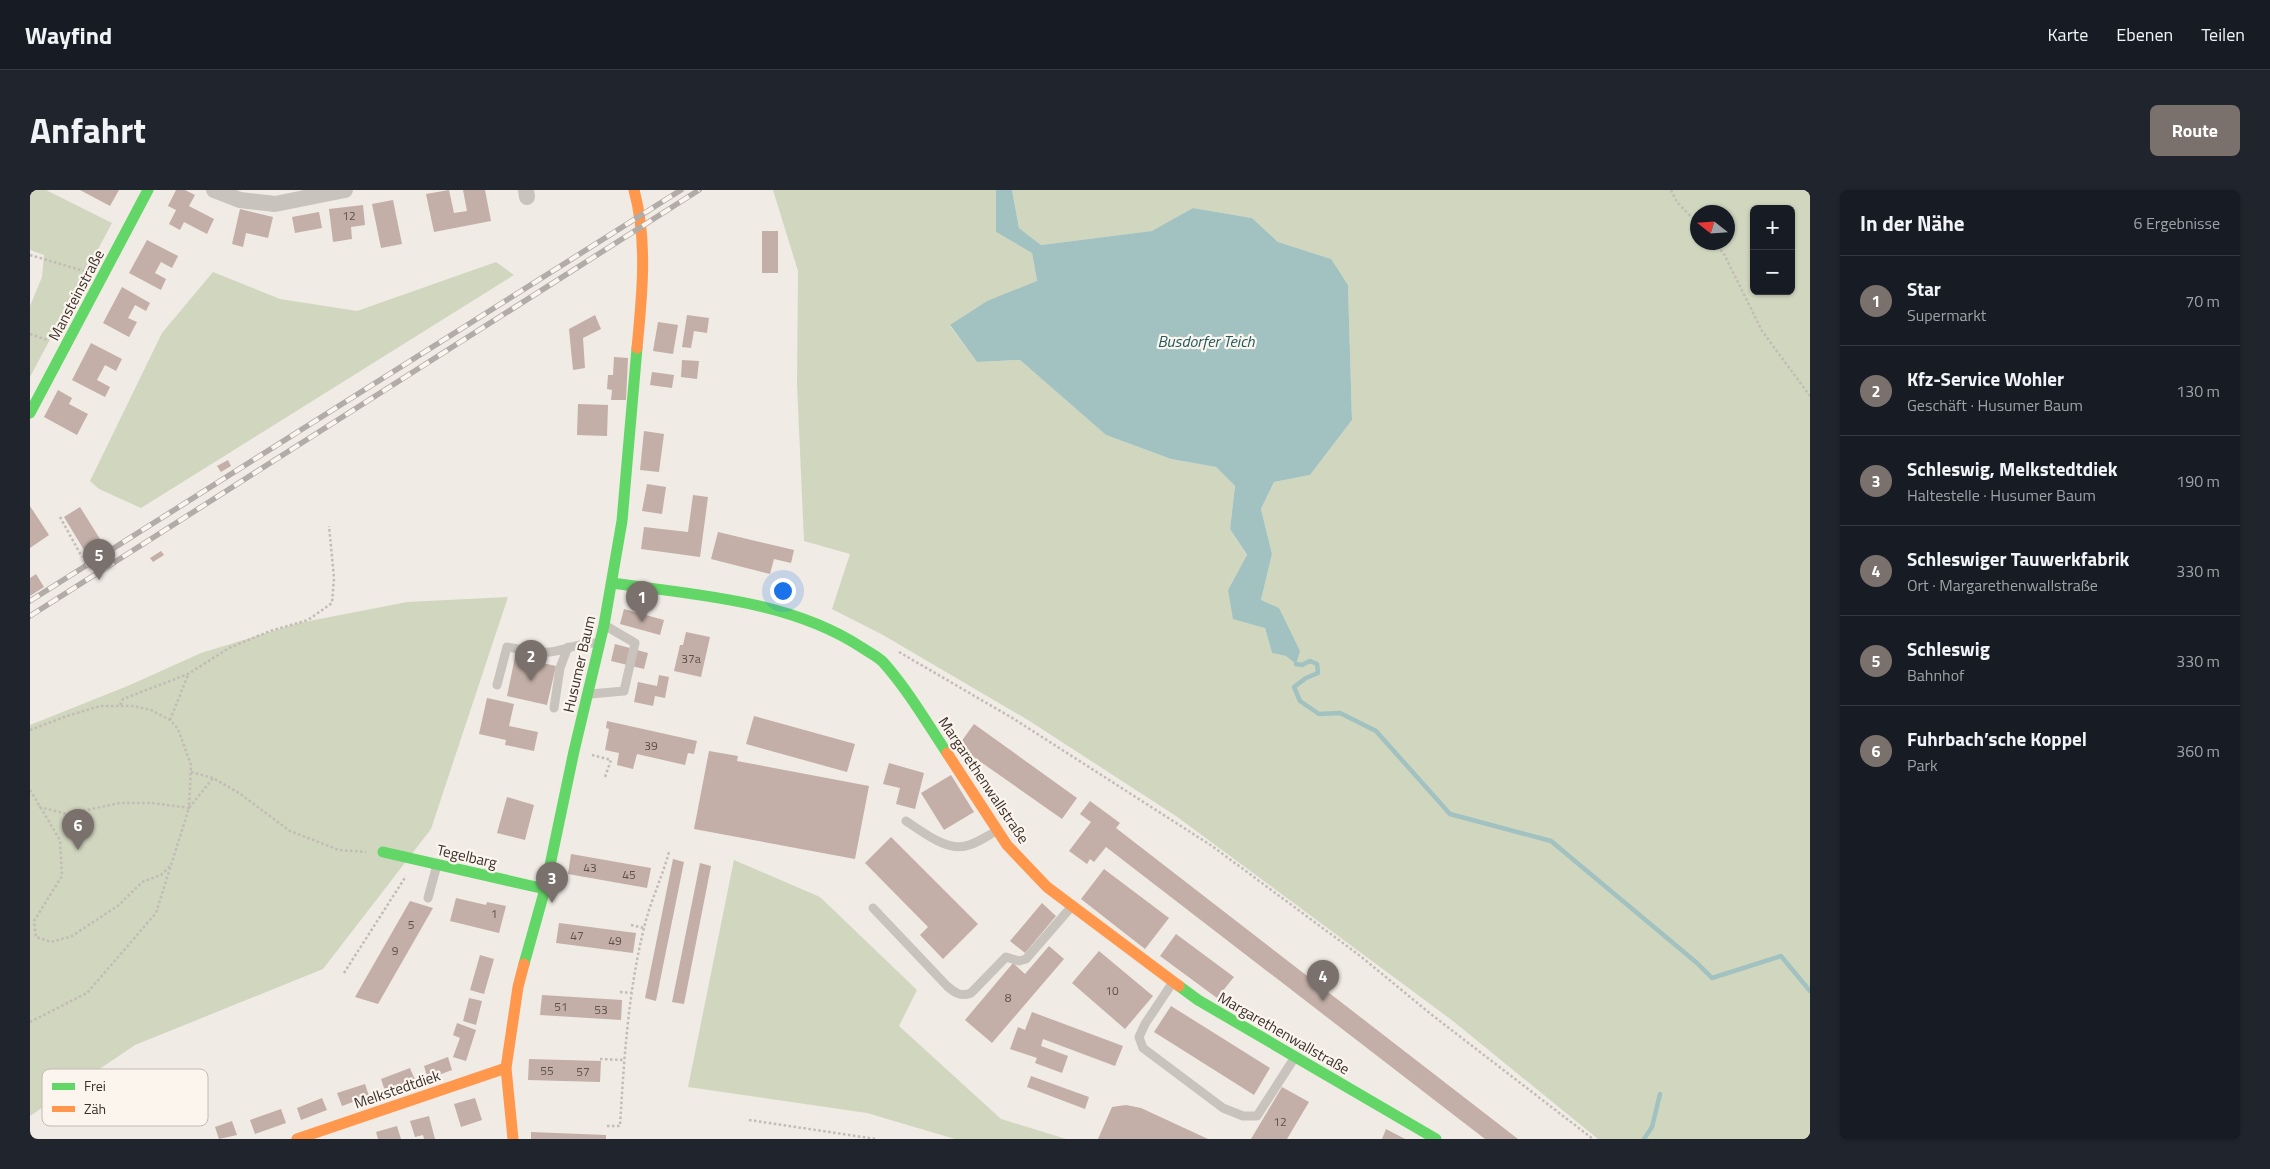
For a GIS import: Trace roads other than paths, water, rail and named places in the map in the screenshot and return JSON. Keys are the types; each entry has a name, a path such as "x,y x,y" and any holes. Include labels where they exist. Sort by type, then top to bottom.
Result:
{"street":[{"name":"Mansteinstraße","path":"30,414 148,190"},
{"path":"214,190 240,200 275,204 345,190"},
{"name":"Husumer Baum","path":"513,1139 506,1068 518,987 545,889 604,625 612,582 629,456 643,280 638,205 634,190"},
{"name":"Margarethenwallstraße","path":"612,582 726,600 781,611 844,636 882,661 912,700 1007,845 1047,887 1198,1000 1436,1139"},
{"name":"Tegelbarg","path":"383,852 545,889"},
{"name":"Melkstedtdiek","path":"297,1139 506,1068"}],"lane":[{"path":"587,695 624,691 635,643 604,625"},
{"path":"497,685 507,647 540,653 552,652 585,642 600,643"},
{"path":"554,708 560,668 568,647"},
{"path":"906,821 936,839 955,847 968,846 998,831"},
{"path":"428,898 436,865"},
{"path":"873,908 947,986 957,994 966,996 1006,957 1019,961 1026,959 1072,906"},
{"path":"1173,982 1144,1024 1139,1037 1143,1048 1223,1108 1243,1116 1257,1116 1295,1057"}],"water":[{"name":"Busdorfer Teich","path":"996,190 1012,190 1019,228 1041,245 1152,231 1193,208 1252,218 1278,242 1331,259 1348,285 1352,420 1310,475 1274,482 1261,509 1272,554 1261,600 1279,608 1300,651 1296,664 1286,656 1272,653 1265,628 1233,619 1228,590 1247,555 1230,529 1235,486 1216,467 1171,459 1106,435 1020,360 977,362 950,325 987,301 1037,281 1032,253 996,232"}],"waterway":[{"path":"1296,664 1302,665 1310,661 1317,664 1318,673 1306,678 1294,687 1300,701 1319,714 1340,713 1376,731 1450,814 1551,841 1697,963 1712,978 1781,956 1810,991"},
{"path":"1644,1139 1652,1127 1660,1094"}],"railway":[{"path":"30,601 681,190"},
{"path":"30,616 699,190"}],"place":[{"name":"Schleswig","path":"99,580"},
{"name":"Star","path":"642,622"},
{"name":"Kfz-Service Wohler","path":"531,681"},
{"name":"Fuhrbach’sche Koppel","path":"78,850"},
{"name":"Schleswig, Melkstedtdiek","path":"552,903"},
{"name":"Schleswiger Tauwerkfabrik","path":"1323,1001"}]}
